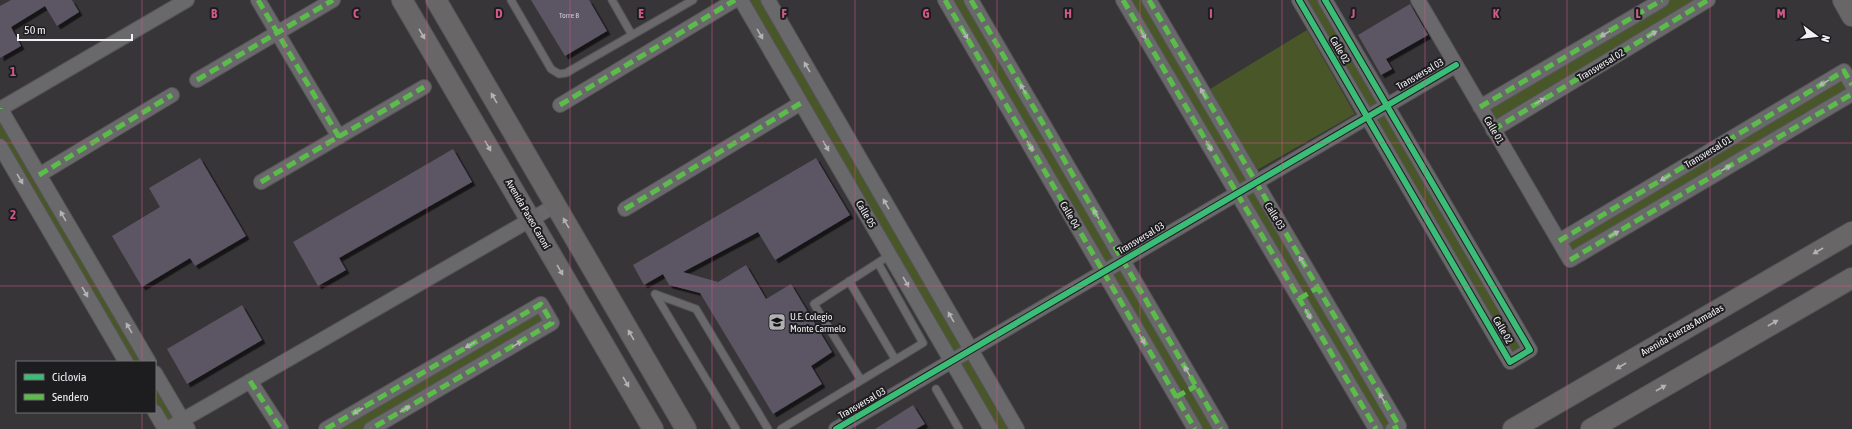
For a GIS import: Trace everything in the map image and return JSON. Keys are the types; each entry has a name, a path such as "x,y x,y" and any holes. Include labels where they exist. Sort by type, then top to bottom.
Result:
{"street":[{"path":"148,361 0,109 187,0"},
{"path":"258,0 339,137"},
{"path":"197,80 333,0"},
{"name":"Avenida Paseo Caroní","path":"402,0 653,429"},
{"path":"436,0 686,429"},
{"path":"560,105 735,0"},
{"name":"Calle 05","path":"741,0 991,429"},
{"path":"768,0 971,350 1012,427"},
{"name":"Calle 04","path":"945,0 1195,429"},
{"path":"971,0 1124,260 1221,429"},
{"path":"1123,0 1376,429"},
{"name":"Calle 03","path":"1149,0 1398,426 1393,429"},
{"name":"Calle 02","path":"1299,0 1510,362 1530,350 1325,0"},
{"name":"Calle 01","path":"1418,0 1570,260 1852,94"},
{"path":"1480,107 1662,0"},
{"name":"Transversal 02","path":"1493,130 1708,0"},
{"path":"1843,0 1852,16"},
{"path":"772,53 792,42"},
{"name":"Transversal 03","path":"836,429 1456,65"},
{"name":"Transversal 01","path":"1559,241 1844,72 1852,85"},
{"path":"625,209 799,100 817,85"},
{"path":"261,182 424,87"},
{"path":"39,175 172,95"},
{"path":"0,146 125,361"},
{"path":"156,413 166,429 185,424 250,381 556,205"},
{"name":"Avenida Fuerzas Armadas","path":"1513,429 1852,232"},
{"path":"890,255 909,244"},
{"path":"1591,429 1852,278"},
{"path":"1299,299 1317,288"},
{"path":"326,429 541,304 552,323 372,429"},
{"path":"156,375 185,424"},
{"path":"250,381 281,429"},
{"path":"1176,397 1196,386"}],"lane":[{"path":"511,0 551,69 559,74 566,73 693,0"},
{"path":"612,0 632,35"},
{"path":"861,380 814,304 890,255"},
{"path":"781,429 923,343 878,263"},
{"path":"850,281 895,359"},
{"path":"736,429 655,294 696,309 768,429"},
{"path":"936,389 959,429"}],"green space":[{"path":"741,0 768,0 1017,429 991,429"},
{"path":"945,0 971,0 1221,429 1195,429"},
{"path":"1123,0 1149,0 1393,429 1376,429"},
{"path":"1299,0 1325,0 1530,350 1510,362"},
{"path":"1662,0 1708,0 1493,129 1480,107"},
{"path":"1307,30 1355,114 1257,170 1210,89"},
{"path":"1844,71 1852,94 1570,260 1559,241"},
{"path":"0,108 148,361 125,361 0,146"},
{"path":"541,304 552,323 371,429 326,429"},
{"path":"156,375 188,429 165,429 156,413"}],"building":[{"path":"11,0 72,0 79,12 57,26 45,6 11,27 21,46 0,58 0,6"},
{"path":"531,0 589,0 607,31 565,56"},
{"path":"1410,4 1428,35 1386,59 1392,69 1381,75 1358,35"},
{"path":"453,149 472,182 339,258 346,270 318,286 293,242"},
{"path":"200,158 246,236 195,266 190,258 142,287 112,236 160,207 149,188"},
{"path":"816,158 850,215 775,260 758,232 683,272 718,282 746,265 766,299 791,284 832,352 811,366 822,384 773,414 700,293 669,285 663,274 644,285 633,265"},
{"path":"242,305 262,340 187,384 167,349"},
{"path":"913,405 925,424 916,429 875,429"}],"marked path":[{"path":"258,0 339,137"},
{"path":"197,80 333,0"},
{"path":"560,105 735,0"},
{"path":"945,0 1195,429"},
{"path":"971,0 1221,429"},
{"path":"1123,0 1376,429"},
{"path":"1149,0 1399,426 1393,429"},
{"path":"1480,107 1662,0"},
{"path":"1493,130 1708,0"},
{"path":"1559,241 1844,71 1852,85"},
{"path":"261,182 424,87"},
{"path":"1570,260 1852,94"},
{"path":"39,175 172,95"},
{"path":"625,209 801,103"},
{"path":"1299,299 1317,288"},
{"path":"326,429 541,304 552,323 371,429"},
{"path":"250,381 281,429"},
{"path":"1176,397 1196,386"}],"cycle path":[{"path":"1299,0 1510,362 1530,350 1325,0"},
{"path":"836,429 1456,65"}],"place":[{"name":"U.E. Colegio Monte Carmelo","path":"777,322"}]}
